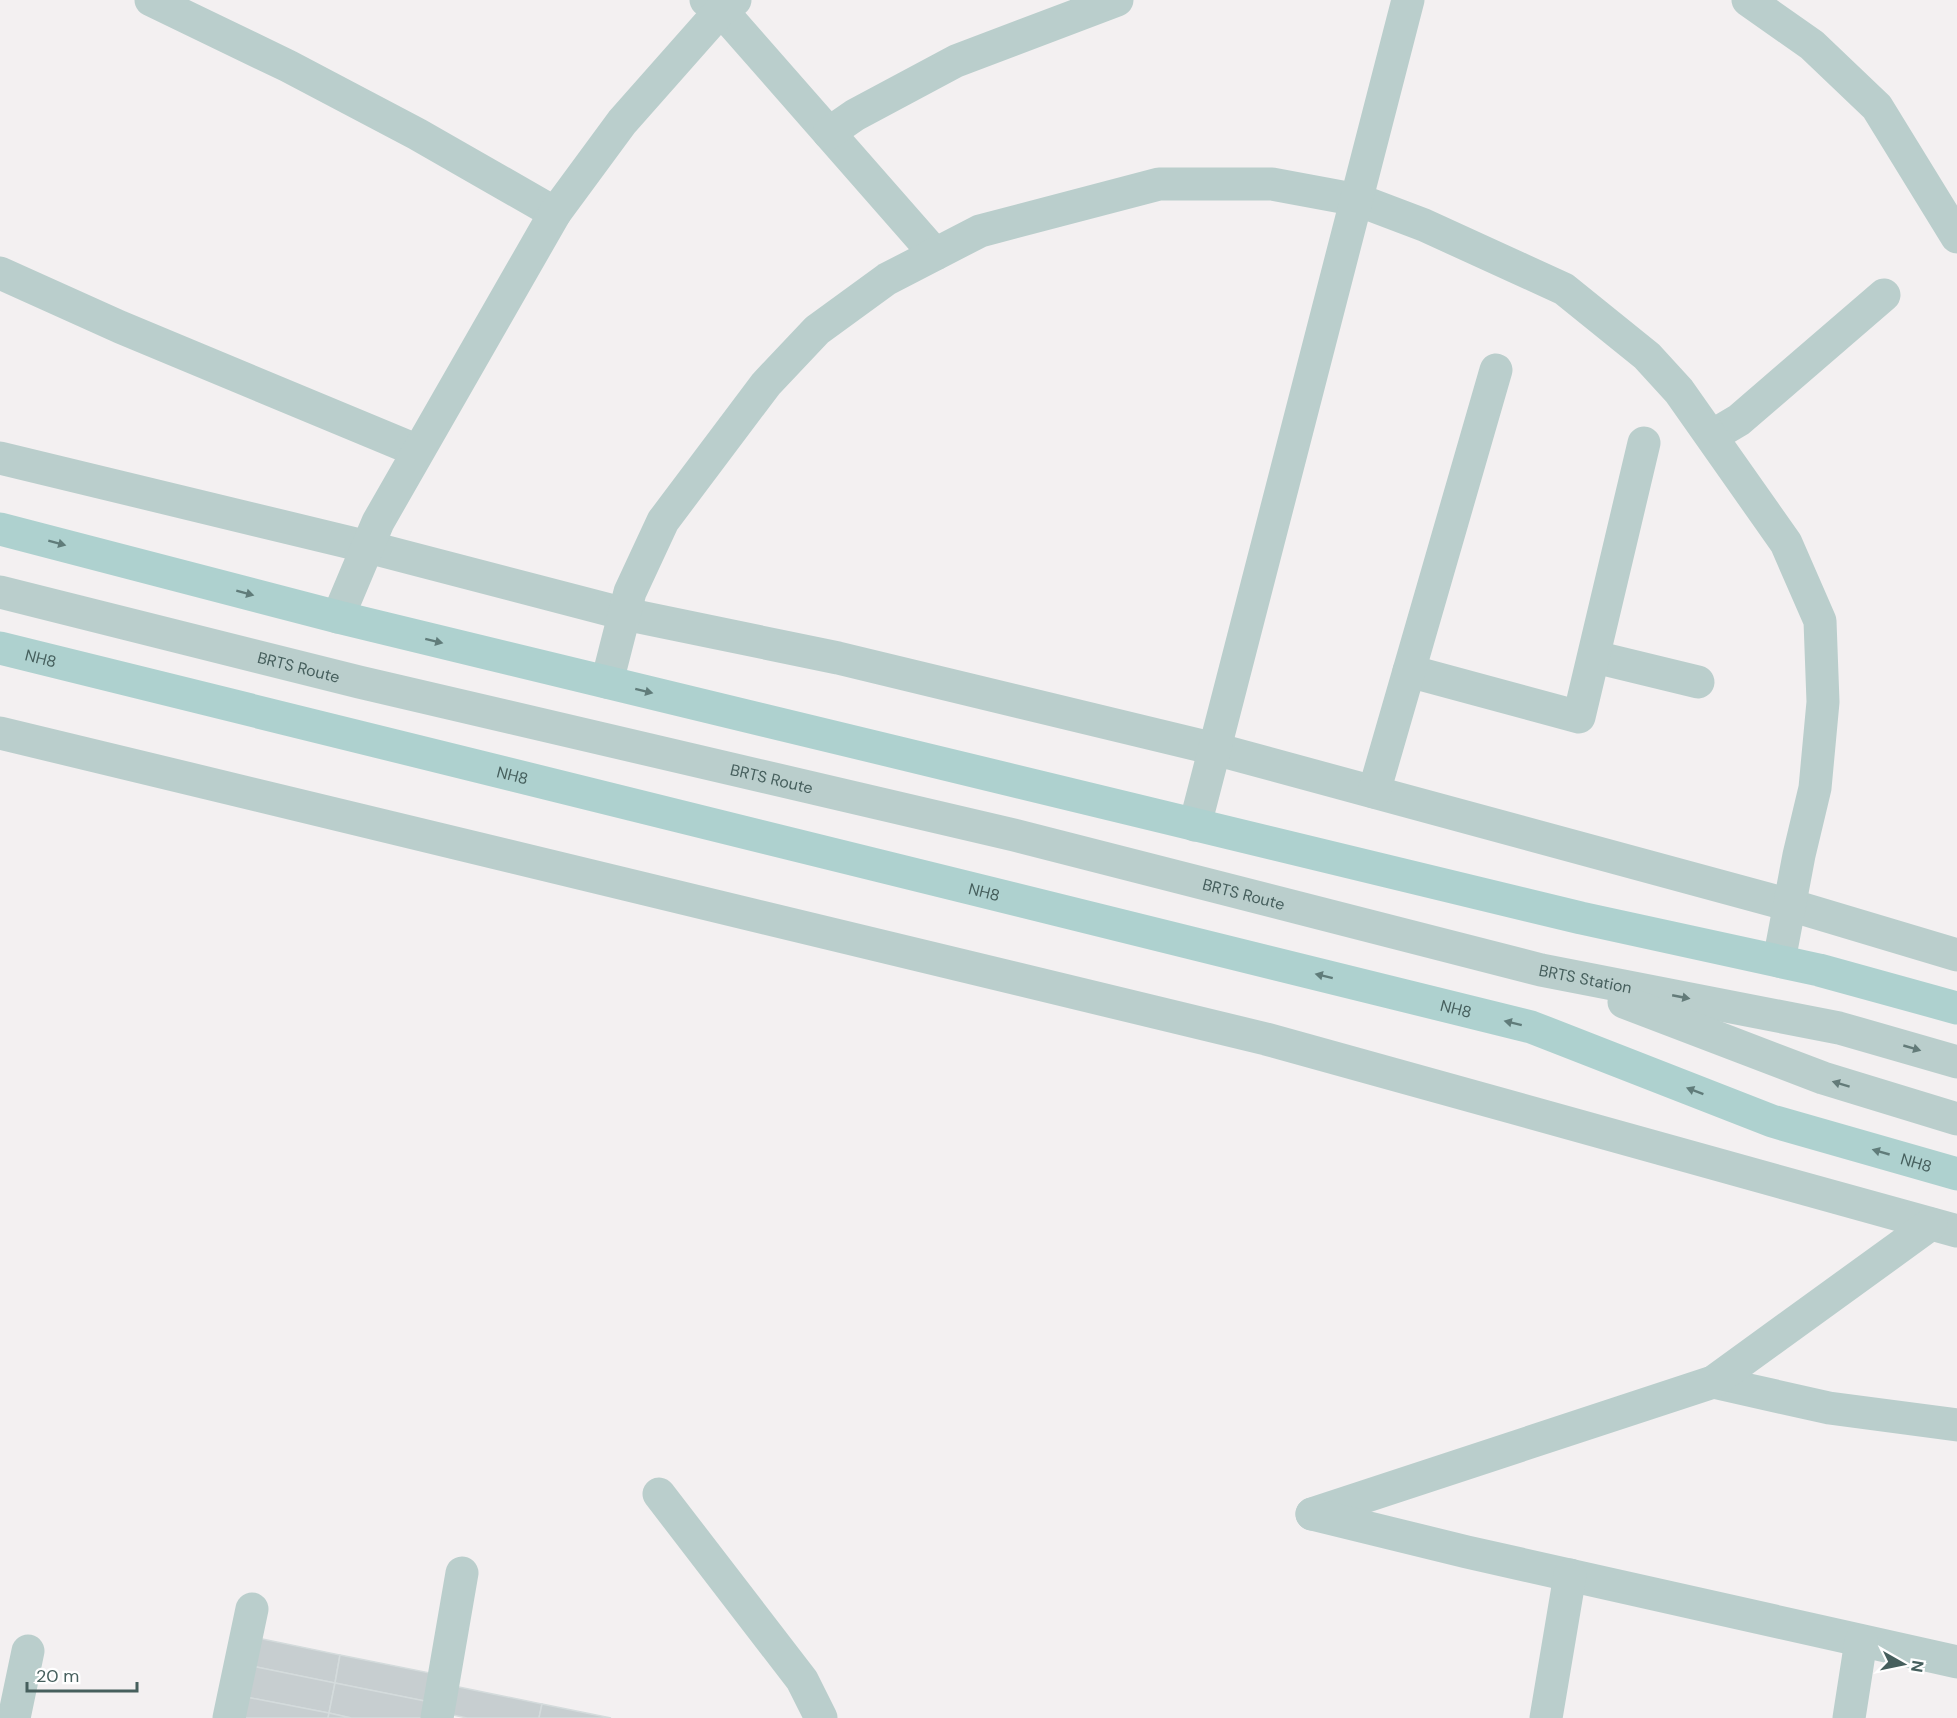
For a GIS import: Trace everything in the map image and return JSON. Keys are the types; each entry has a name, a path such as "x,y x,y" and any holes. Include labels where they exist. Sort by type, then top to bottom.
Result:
{"main road":[{"path":"0,529 338,617 1581,918 1819,969 1957,1008"},
{"name":"NH8","path":"0,648 1531,1028 1772,1121 1957,1174"}],"street":[{"path":"151,0 298,72 417,134 555,213"},
{"path":"829,133 855,115 956,61 1117,0"},
{"path":"1195,825 1408,0"},
{"path":"1748,0 1812,45 1877,107 1957,237"},
{"path":"338,617 378,522 468,369 555,213 622,122 721,3 829,133 935,254"},
{"path":"608,682 630,592 663,521 765,384 817,330 887,279 980,231 1159,184 1272,184 1358,200 1424,225 1564,289 1647,356 1679,391 1786,543 1820,621 1823,702 1815,788 1799,855 1779,961"},
{"path":"0,273 120,327 418,451"},
{"path":"1712,436 1739,420 1884,295"},
{"path":"1374,792 1496,370"},
{"path":"1409,671 1579,717 1644,443"},
{"path":"0,458 368,547 625,615 838,658 1215,749 1536,838 1790,905 1957,955"},
{"name":"BRTS Route","path":"0,592 358,682 1014,835 1541,970"},
{"path":"1595,657 1698,682"},
{"path":"0,734 1266,1039 1944,1227"},
{"name":"BRTS Station","path":"1541,970 1839,1028 1957,1062"},
{"name":"BRTS Station","path":"1541,970 1823,1078 1957,1119"},
{"path":"1944,1227 1713,1382 1312,1514 1957,1662"},
{"path":"1713,1382 1829,1408 1957,1425"},
{"path":"659,1494 802,1680 821,1718"},
{"path":"436,1718 462,1573"},
{"path":"1546,1718 1570,1575"},
{"path":"229,1718 252,1608"},
{"path":"1849,1718 1862,1641"},
{"path":"14,1718 28,1650"}],"building":[{"path":"253,1637 340,1655 335,1683 247,1665"},
{"path":"340,1655 435,1674 430,1702 335,1683"},
{"path":"247,1665 335,1683 329,1713 241,1696"},
{"path":"335,1683 430,1702 426,1718 351,1718 329,1713"},
{"path":"454,1686 542,1704 539,1718 467,1718 448,1714"},
{"path":"241,1696 329,1713 328,1718 236,1718"},
{"path":"542,1704 611,1718 539,1718"},
{"path":"329,1713 351,1718 328,1718"}]}
